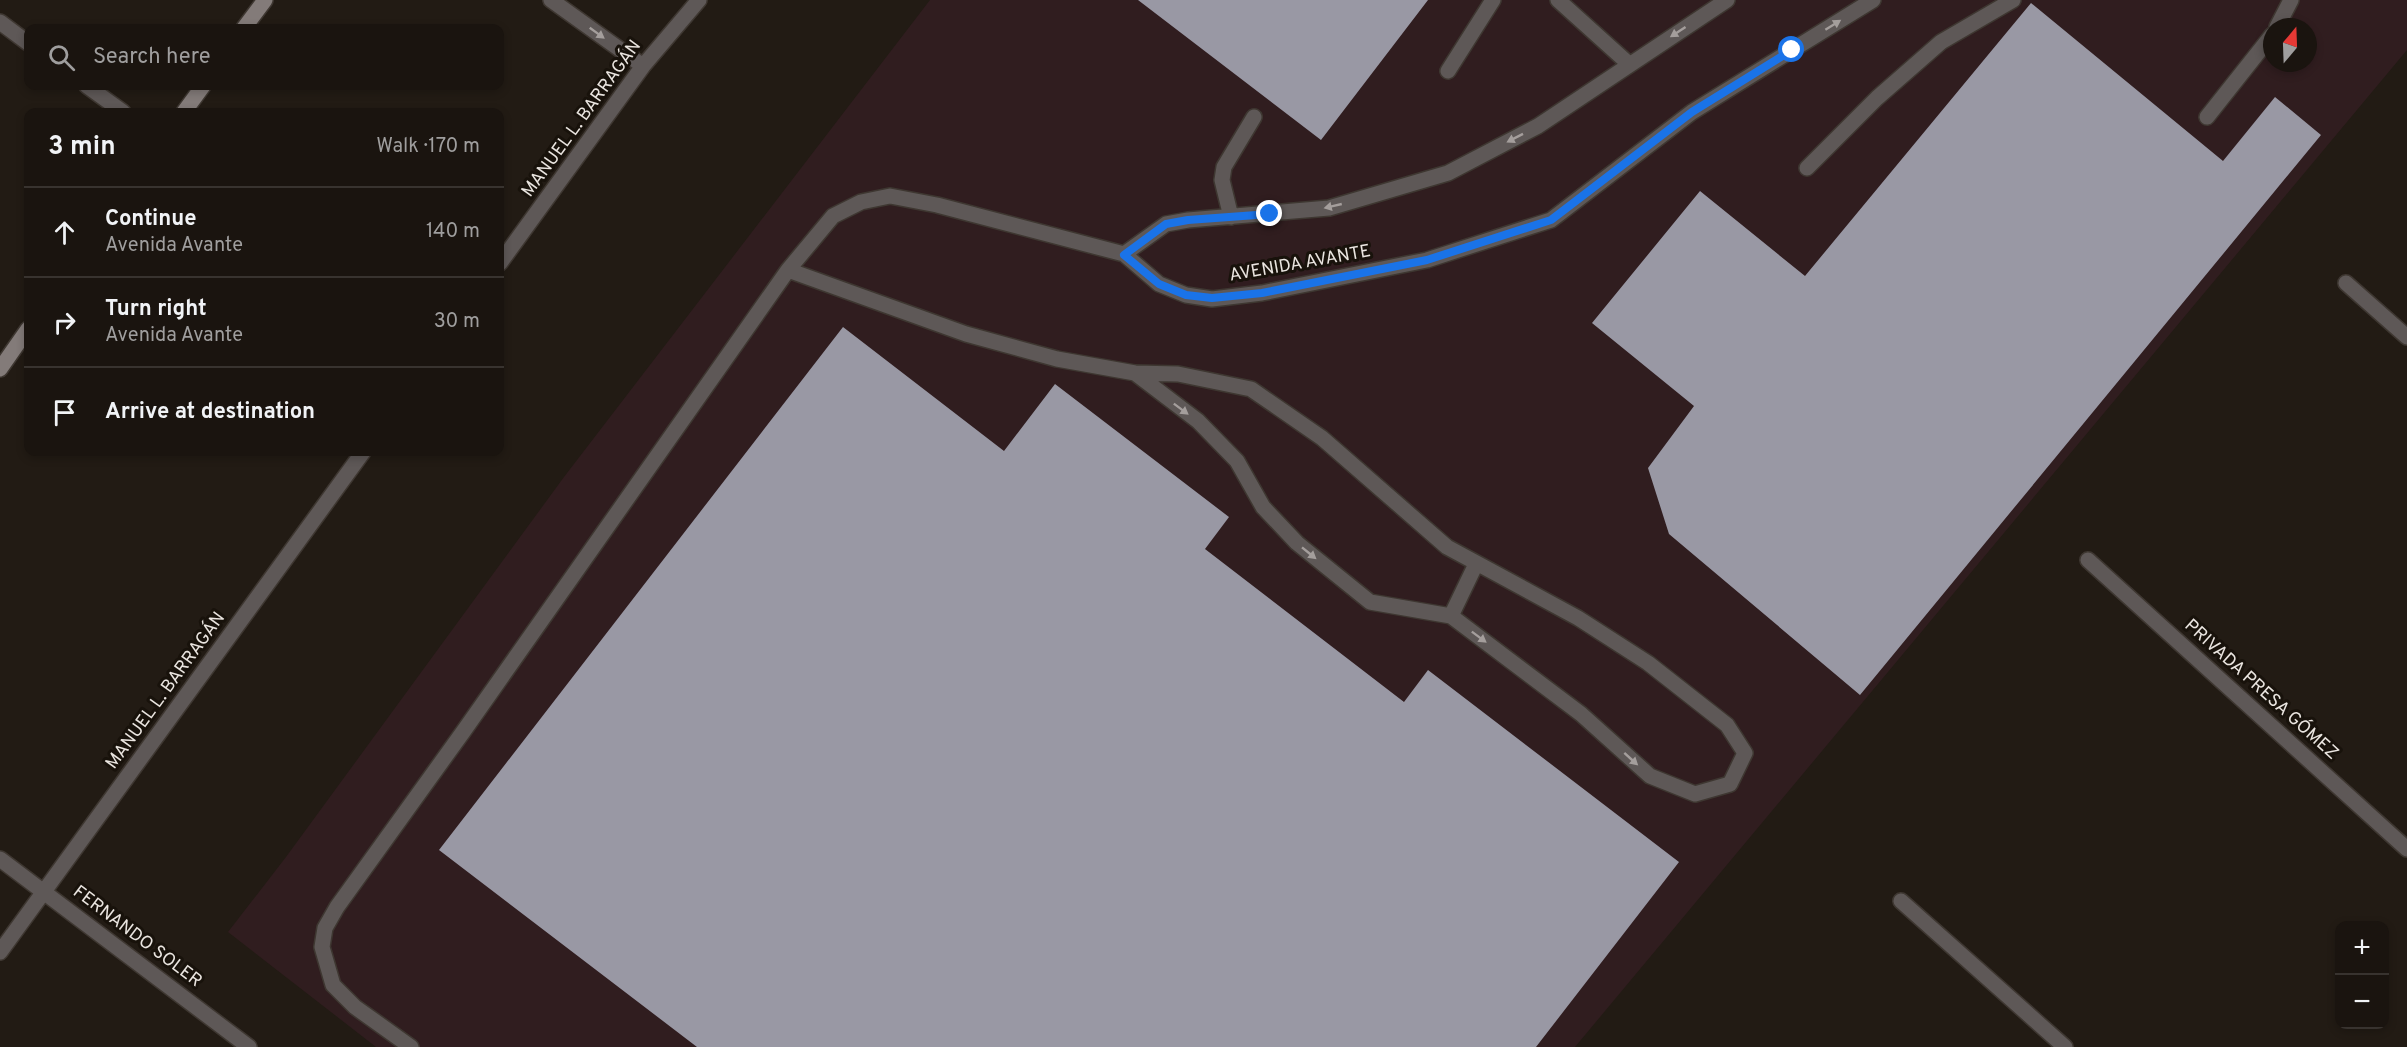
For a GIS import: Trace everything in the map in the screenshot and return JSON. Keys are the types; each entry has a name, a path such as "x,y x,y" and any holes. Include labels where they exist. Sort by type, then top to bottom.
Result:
{"street":[{"path":"247,24 265,0"},
{"path":"551,0 643,66"},
{"name":"MANUEL L. BARRAGÁN","path":"504,258 643,66 699,0"},
{"path":"1448,71 1493,0"},
{"path":"1558,0 1629,64"},
{"path":"411,1047 355,1007 333,985 322,947 326,928 337,907 788,270 833,216 861,202 890,196 937,205 1124,255 1166,224 1188,220 1329,208 1448,173 1538,126 1726,0"},
{"name":"AVENIDA AVANTE","path":"1124,255 1159,284 1186,295 1212,298 1262,293 1427,260 1551,220 1692,112 1873,0"},
{"path":"1807,168 1877,98 1941,42 2013,0"},
{"path":"2282,18 2291,0"},
{"path":"0,22 24,40"},
{"path":"2207,117 2263,46"},
{"path":"93,90 117,108"},
{"path":"187,108 200,90"},
{"path":"1231,217 1222,180 1224,167 1254,117"},
{"path":"788,270 966,334 1057,359 1135,373 1178,374 1251,389 1322,438 1447,546 1476,564 1578,618 1656,670 1727,725 1745,753 1730,784 1695,794 1650,776 1581,714 1451,616 1370,602 1297,543 1263,507 1237,461 1198,421 1135,373"},
{"path":"2346,283 2407,337"},
{"path":"0,369 24,335"},
{"name":"MANUEL L. BARRAGÁN","path":"0,952 360,456"},
{"name":"PRIVADA PRESA GÓMEZ","path":"2088,560 2407,849"},
{"path":"1451,616 1476,564"},
{"name":"FERNANDO SOLER","path":"0,859 249,1047"},
{"path":"1901,901 2065,1047"}],"shaded area":[{"path":"930,0 2407,0 2407,50 1575,1047 376,1047 228,932 286,857 564,477"}],"building":[{"path":"1138,0 1428,0 1321,140"},
{"path":"2031,3 2223,161 2275,97 2321,135 1860,695 1669,534 1648,468 1694,406 1592,323 1700,191 1805,276"},
{"path":"843,327 1004,451 1055,384 1229,517 1205,549 1404,702 1428,670 1679,862 1536,1047 697,1047 439,850"}],"route":[{"path":"1270,214 1188,220 1166,224 1124,255 1159,284 1186,295 1212,298 1262,293 1427,260 1551,220 1692,112 1792,50"}]}
